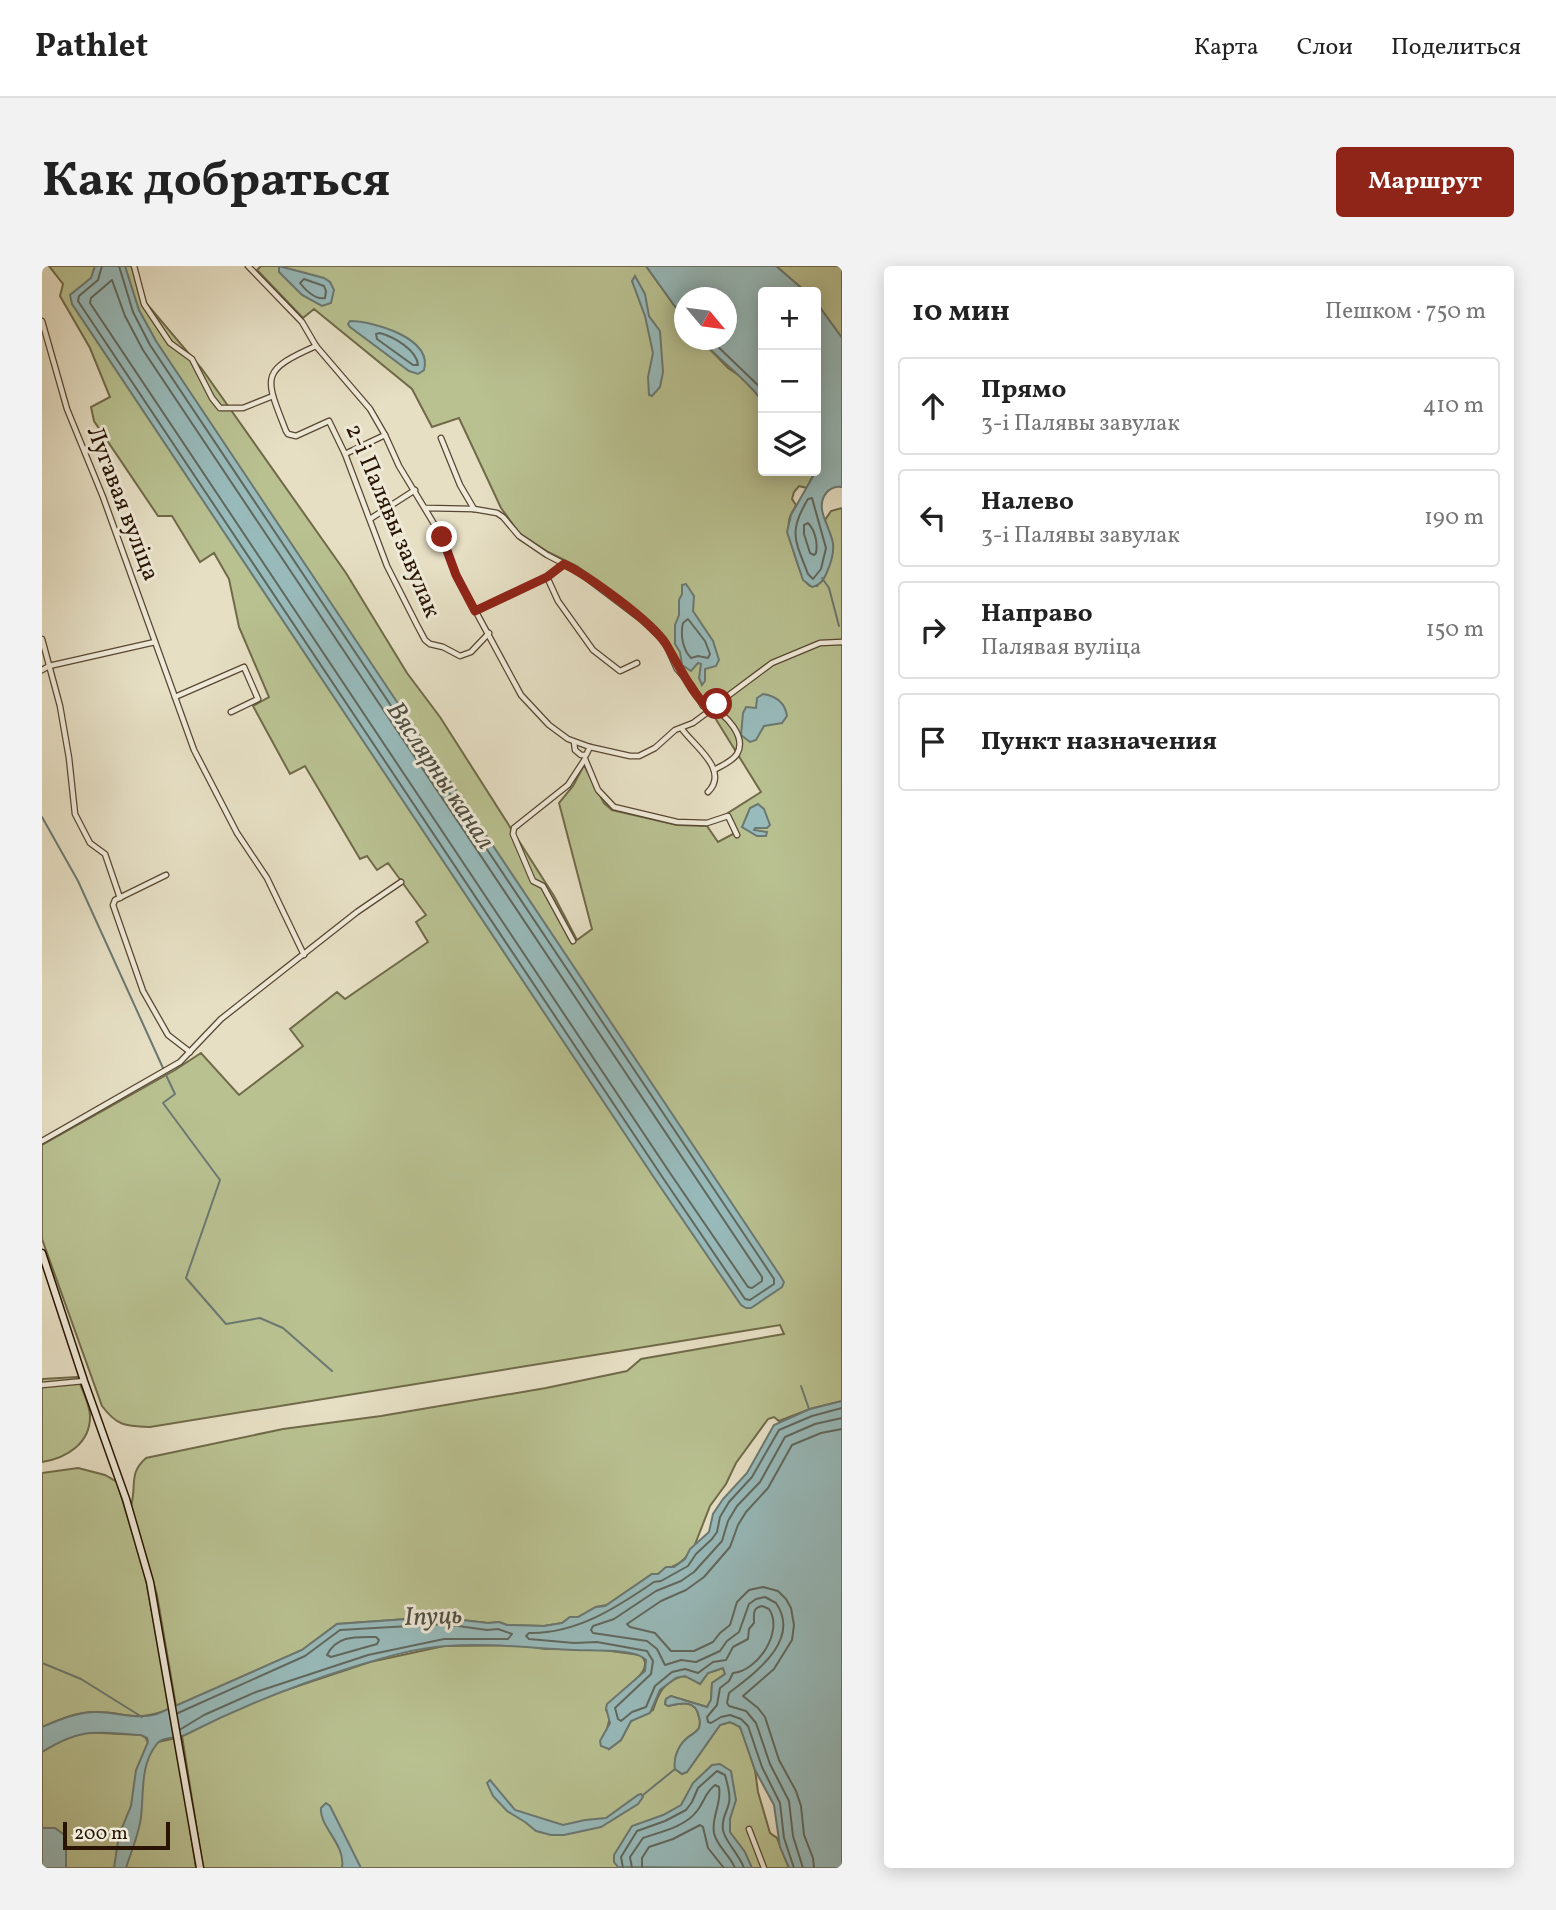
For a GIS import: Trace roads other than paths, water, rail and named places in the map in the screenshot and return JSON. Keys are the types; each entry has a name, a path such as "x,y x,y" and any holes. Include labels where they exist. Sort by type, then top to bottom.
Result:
{"street":[{"path":"134,266 144,304 170,343 192,359 220,408 243,408 273,396 270,382 279,364 316,346"},
{"path":"248,266 302,322 316,346 370,409 386,435 399,466 442,537 456,575 521,695 549,725 574,742 604,751 639,756 655,748 675,730 682,729 712,709 772,663 820,643 842,642"},
{"name":"Лугавая вуліца","path":"42,321 67,409 103,497 194,750 237,832 267,878 304,955"},
{"name":"2-і Палявы завулак","path":"273,396 286,431 291,435 296,436 329,422 345,454 387,566 425,640 460,656 471,652 489,632"},
{"path":"345,454 386,435"},
{"path":"441,438 460,485 474,509"},
{"path":"370,519 415,490"},
{"path":"426,508 474,509 497,513 519,536 576,570 642,620 665,642 677,668 703,706 725,717 737,733 739,742 736,755 714,770"},
{"path":"475,611 547,577 564,564"},
{"path":"547,577 558,601 593,650 620,671 637,663"},
{"path":"42,639 69,758 75,814 90,842 105,854 120,898"},
{"path":"42,670 49,666 155,642"},
{"path":"175,697 244,667 258,699 231,712"},
{"path":"682,729 709,760 714,770 715,783 708,792"},
{"path":"574,742 575,750 585,757 598,790 614,807 677,822 707,823 728,816 737,835"},
{"path":"573,941 543,886 533,881 513,834 514,828 568,785 590,747"},
{"path":"166,875 115,900 113,905 143,991 168,1035 190,1053"},
{"path":"42,1141 180,1062 221,1019 357,912 401,881"},
{"path":"42,1253 126,1499 150,1582 185,1770 200,1868"},
{"path":"42,1385 84,1381"},
{"path":"749,1829 764,1868"}],"water":[{"name":"Вяслярны канал","path":"95,266 125,266 139,310 156,341 781,1277 784,1282 782,1287 751,1308 741,1305 657,1182 72,304 70,295 91,278"},
{"path":"279,266 330,282 334,290 331,303 322,306 302,295 279,272"},
{"path":"646,266 776,266 800,287 758,287 758,396 711,350 737,350 737,287 674,287 674,305"},
{"path":"635,276 645,294 649,316 660,331 663,372 660,387 652,396 649,395 648,377 653,353 645,316 632,281"},
{"path":"821,309 842,338 842,487 831,489 823,498 822,511 832,538 833,551 825,577 812,587 803,580 787,532 791,515 813,476 821,476"},
{"path":"350,321 386,328 411,340 424,359 424,370 418,374 409,371 350,327"},
{"path":"686,584 694,596 693,611 713,641 719,660 716,666 705,669 705,681 702,685 699,678 701,664 698,663 691,671 682,665 680,652 675,644 679,600 682,585"},
{"path":"763,694 779,700 787,716 782,723 764,726 756,740 750,742 741,735 743,713 746,707 756,708 757,698"},
{"path":"758,804 764,809 770,825 754,830 767,832 766,836 757,836 742,827 750,808"},
{"path":"842,1401 842,1868 789,1868 780,1847 774,1805 755,1770 740,1727 730,1722 720,1725 687,1772 682,1774 675,1769 678,1749 699,1728 700,1720 695,1707 683,1703 668,1706 665,1704 666,1699 671,1696 707,1707 711,1700 712,1683 725,1674 723,1668 708,1673 700,1684 685,1676 676,1678 660,1690 650,1713 631,1721 621,1740 609,1749 601,1746 600,1741 610,1723 607,1704 645,1671 646,1660 641,1656 623,1652 478,1645 422,1649 375,1660 309,1682 247,1706 185,1735 162,1740 156,1745 147,1762 140,1823 126,1868 114,1868 119,1835 131,1806 136,1770 148,1742 147,1738 141,1735 90,1733 68,1738 42,1752 42,1727 89,1712 141,1716 157,1714 302,1650 337,1624 435,1617 544,1626 562,1623 570,1617 578,1617 596,1607 605,1606 652,1574 658,1574 666,1567 674,1567 685,1559 690,1549 709,1532 713,1514 747,1473 774,1425 810,1409"},
{"path":"720,1764 731,1771 736,1800 730,1819 730,1832 745,1852 752,1868 618,1867 614,1862 614,1855 632,1826 663,1815 681,1805 693,1783 712,1765"},
{"path":"490,1780 515,1810 563,1825 606,1818 638,1795 643,1797 638,1804 601,1827 551,1835 536,1831 507,1811 493,1796 487,1783"},
{"path":"326,1803 361,1868 342,1868 337,1843 321,1815 321,1808"},
{"path":"42,1828 55,1828 66,1836 66,1868 42,1868"}],"waterway":[{"path":"822,578 829,588 839,626"},
{"path":"42,817 78,881 163,1068"},
{"path":"166,1075 175,1094 163,1103 220,1180 186,1278 226,1324 260,1318 283,1328 332,1371"},
{"path":"801,1386 809,1409"},
{"path":"42,1663 81,1679 142,1717"},
{"path":"643,1795 675,1769"}],"water label":[{"name":"Іпуць","path":"433,1617"}]}
